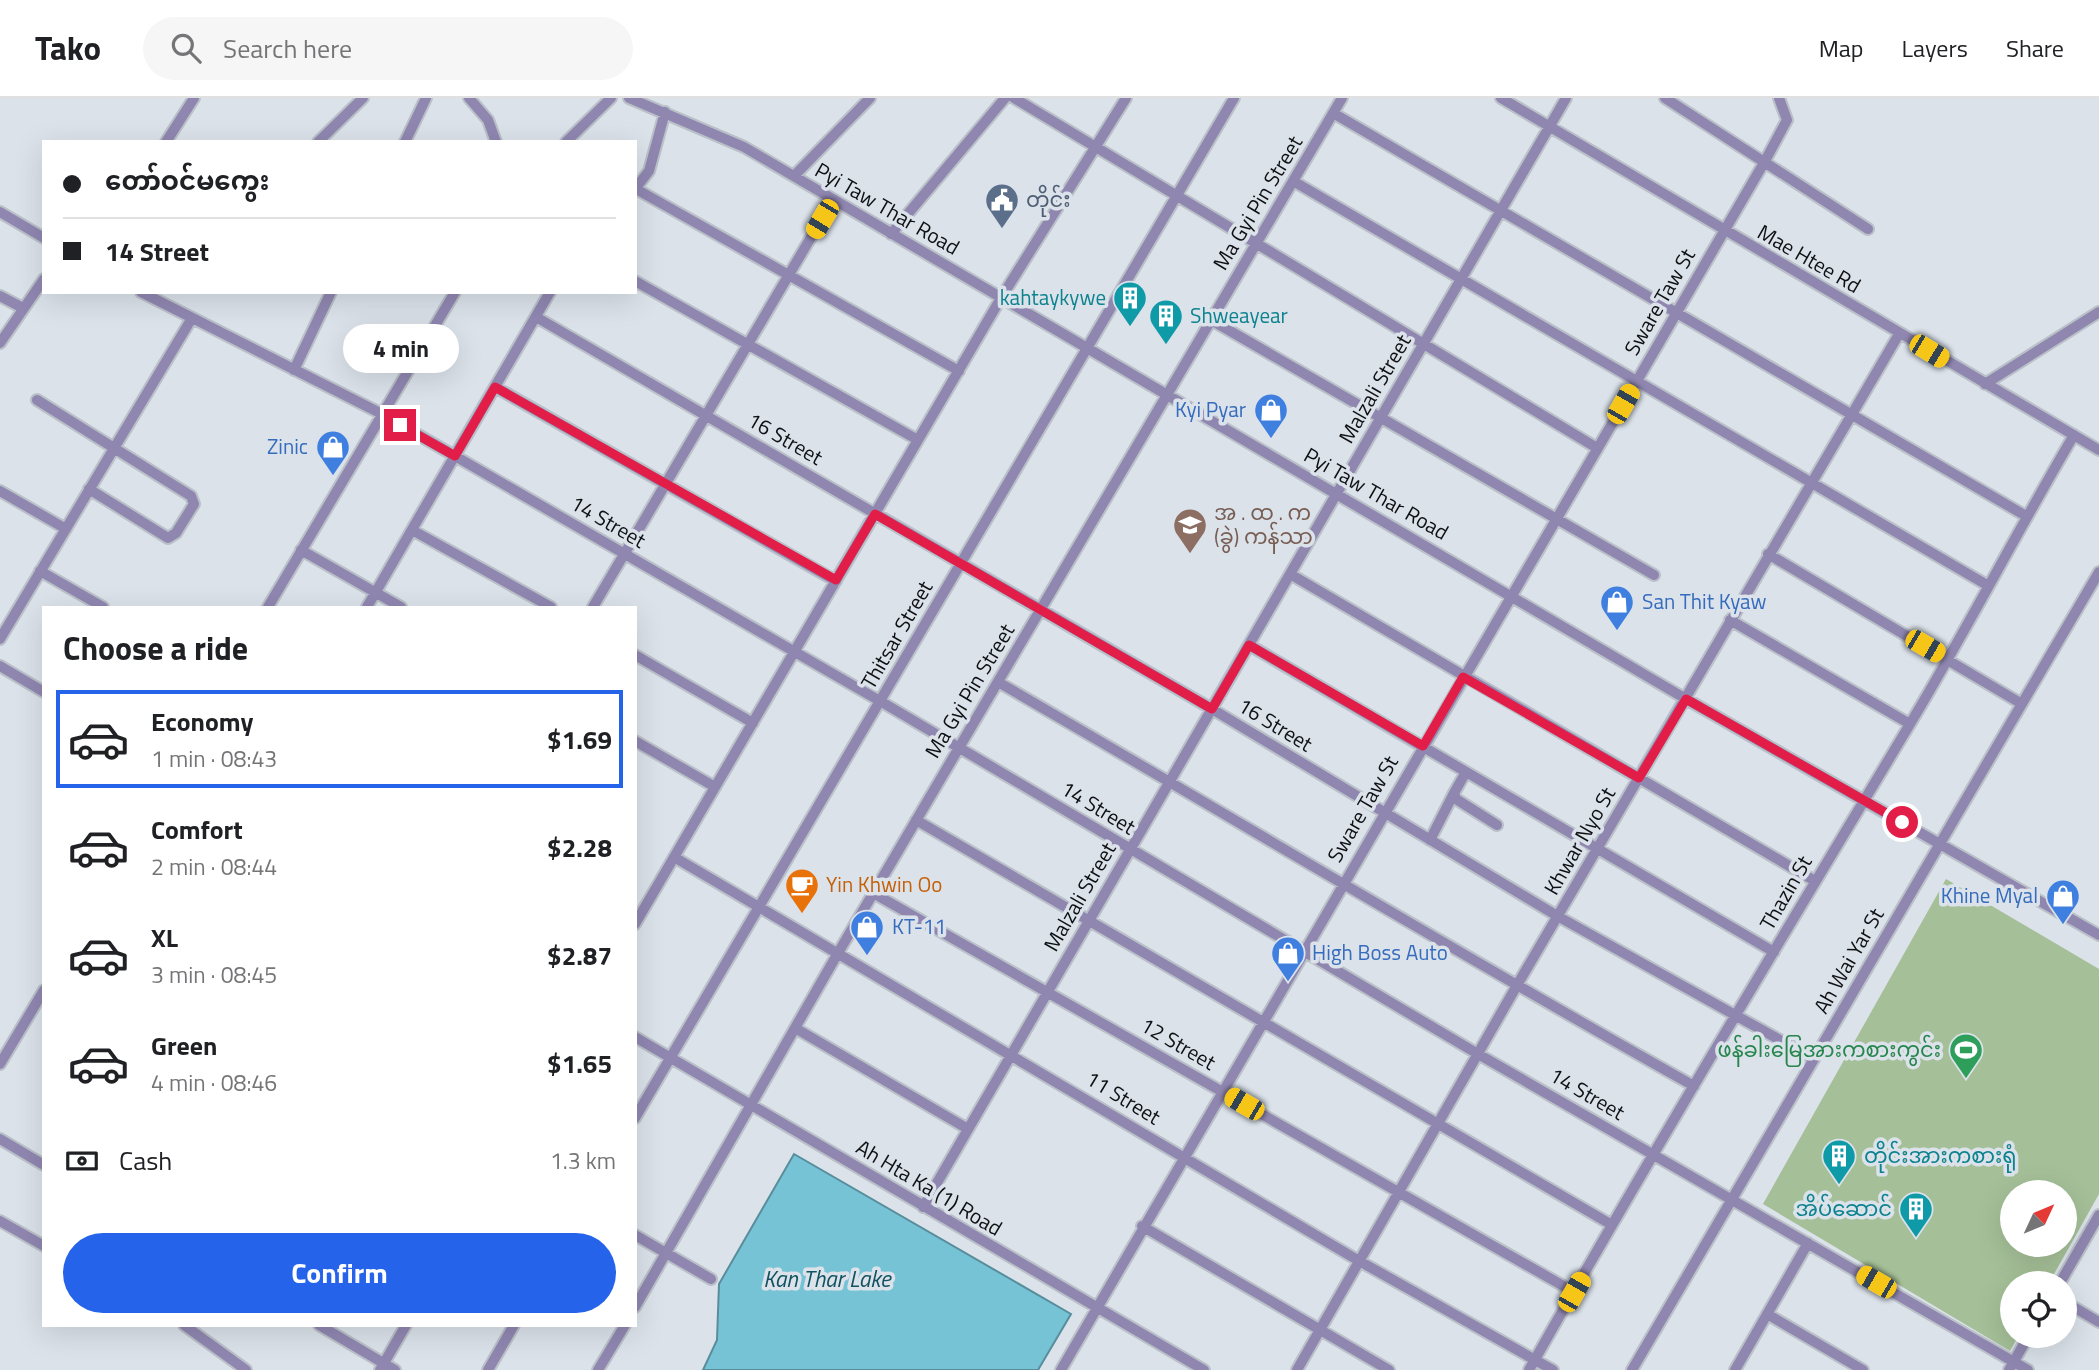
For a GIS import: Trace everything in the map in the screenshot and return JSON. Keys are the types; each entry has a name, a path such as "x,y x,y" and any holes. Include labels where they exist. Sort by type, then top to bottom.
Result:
{"street":[{"path":"167,140 194,98"},
{"path":"320,140 363,98"},
{"path":"406,140 426,98"},
{"path":"468,98 488,120 495,140"},
{"path":"568,140 611,98"},
{"name":"Pyi Taw Thar Road","path":"629,98 744,147 1686,699 2099,935"},
{"path":"794,176 870,98"},
{"path":"891,234 1005,98"},
{"path":"1014,98 1597,448"},
{"name":"Thitsar Street","path":"637,1115 1234,98"},
{"name":"Ma Gyi Pin Street","path":"637,1304 873,893 1342,98"},
{"name":"Mae Htee Rd","path":"1501,98 2099,450"},
{"name":"Malzali Street","path":"923,1207 1566,98"},
{"path":"1665,98 1765,160 1868,229"},
{"name":"Sware Taw St","path":"1061,1370 1142,1226 1765,160 1787,120 1779,98"},
{"path":"637,921 1001,298 1096,147 1121,100"},
{"path":"637,186 649,171 666,112"},
{"path":"1333,113 2026,516"},
{"path":"1293,181 1987,585"},
{"path":"637,190 959,371"},
{"path":"594,606 833,200"},
{"path":"0,212 42,237"},
{"path":"0,343 42,282"},
{"path":"637,282 918,440"},
{"name":"14 Street","path":"145,294 382,414 959,747 1478,1054 1808,1243 2011,1366 2028,1370"},
{"path":"294,370 330,294"},
{"path":"269,606 454,294"},
{"path":"368,606 549,294"},
{"path":"0,296 23,308"},
{"path":"1985,384 2099,312"},
{"name":"16 Street","path":"536,317 1212,709 1559,917 1814,1059"},
{"path":"0,639 192,318"},
{"path":"1211,320 1654,575"},
{"name":"Khwar Nyo St","path":"1297,1370 1516,987 1899,334"},
{"path":"495,387 836,580"},
{"path":"37,400 191,496 194,504 176,533 168,538 89,489"},
{"name":"Thazin St","path":"1532,1365 1612,1225 1948,659 1987,585 2074,435"},
{"path":"0,491 66,529"},
{"path":"412,530 549,606"},
{"path":"300,550 399,606"},
{"path":"1768,554 2022,704"},
{"path":"40,571 101,606"},
{"name":"Ah Wai Yar St","path":"1632,1370 2099,572"},
{"path":"1290,574 1815,881"},
{"path":"1730,620 1910,724"},
{"path":"1249,645 1774,952"},
{"path":"637,656 753,723"},
{"path":"0,666 42,691"},
{"path":"998,682 1343,882 1516,987 1695,1086"},
{"path":"637,742 715,787"},
{"path":"1430,840 1466,772"},
{"path":"1454,793 1460,802 1497,825"},
{"path":"916,820 1612,1225"},
{"name":"11 Street","path":"674,857 1532,1365 1553,1370"},
{"name":"12 Street","path":"873,893 1574,1292"},
{"path":"0,1064 42,993"},
{"path":"795,1028 968,1129"},
{"name":"Ah Hta Ka (1) Road","path":"637,1038 1204,1370"},
{"path":"0,1139 42,1164"},
{"path":"0,1221 42,1245"},
{"path":"2067,1271 2097,1222"},
{"path":"1142,1226 1388,1370"},
{"path":"637,1236 711,1279"},
{"path":"1735,1370 1808,1243"},
{"path":"2077,1309 2099,1322"},
{"path":"1767,1314 1863,1370"},
{"path":"187,1327 246,1370"},
{"path":"321,1327 382,1367 395,1370"},
{"path":"382,1367 405,1327"},
{"path":"488,1370 513,1327"},
{"path":"598,1370 624,1327"},
{"path":"2011,1366 2021,1348"}],"green space":[{"name":"ဖန်ခါးမြေအားကစားကွင်း","path":"1946,879 2099,969 2099,1194 2077,1233 2077,1180 2000,1180 2000,1257 2064,1257 2056,1271 2000,1271 2000,1345 1763,1204"}],"water":[{"name":"Kan Thar Lake","path":"794,1154 1071,1314 1038,1370 703,1370 717,1340 719,1284"}],"place":[{"name":"တိုင်း","path":"1002,230"},
{"name":"kahtaykywe","path":"1130,328"},
{"name":"Shweayear","path":"1166,346"},
{"name":"Kyi Pyar","path":"1271,440"},
{"name":"Zinic","path":"333,477"},
{"name":"အ . ထ . က (ခွဲ) ကန်သာ","path":"1190,555"},
{"name":"San Thit Kyaw","path":"1617,632"},
{"name":"Yin Khwin Oo","path":"802,915"},
{"name":"Khine Myal","path":"2063,926"},
{"name":"KT-11","path":"867,957"},
{"name":"High Boss Auto","path":"1288,983"},
{"name":"ဖန်ခါးမြေအားကစားကွင်း","path":"1966,1080"},
{"name":"တိုင်းအားကစားရုံ","path":"1839,1186"},
{"name":"အိပ်ဆောင်","path":"1916,1239"}],"route":[{"path":"400,425 455,456 495,387 836,580 875,514 1212,709 1249,645 1423,746 1463,677 1639,778 1686,699 1902,822"}]}
